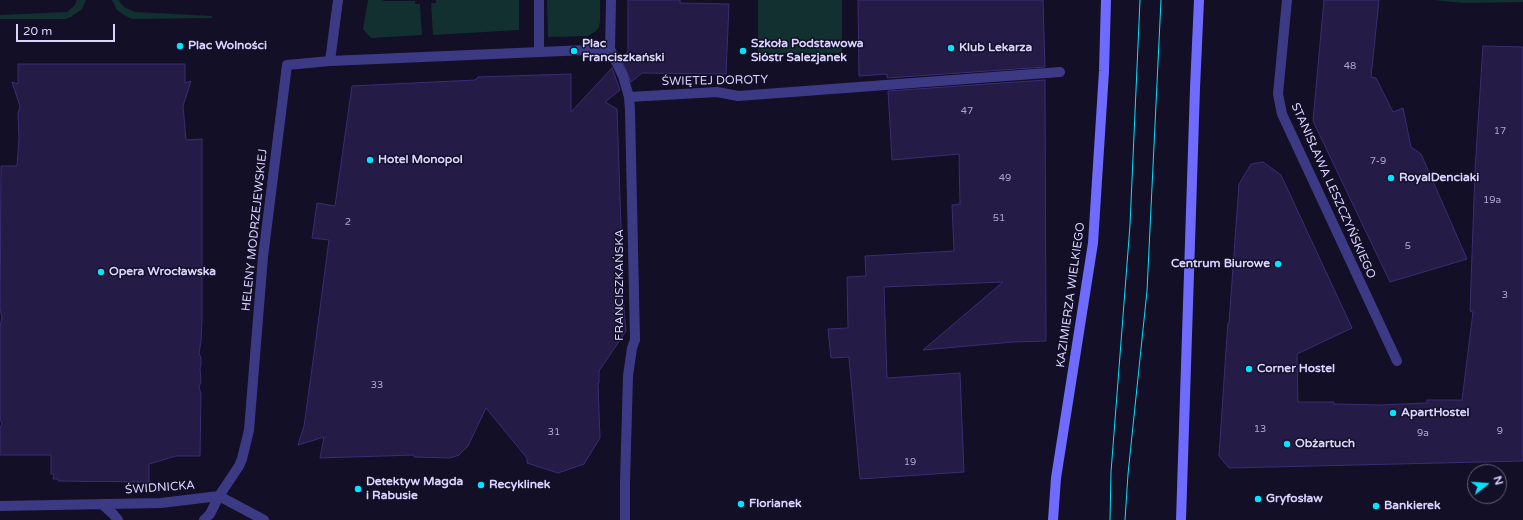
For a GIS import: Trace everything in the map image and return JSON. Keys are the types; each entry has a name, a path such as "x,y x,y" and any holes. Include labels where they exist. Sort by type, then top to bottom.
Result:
{"main road":[{"name":"KAZIMIERZA WIELKIEGO","path":"1054,520 1056,478 1086,279 1093,243 1104,79 1106,0"},
{"path":"1181,520 1194,95 1199,0"}],"street":[{"path":"338,0 330,61 610,49"},
{"path":"539,0 539,52"},
{"path":"611,0 610,49 623,76 629,97"},
{"name":"STANISŁAWA LESZCZYŃSKIEGO","path":"1287,0 1278,94 1282,114 1397,361"},
{"name":"HELENY MODRZEJEWSKIEJ","path":"219,496 239,466 249,430 264,257 287,65 330,61"},
{"name":"ŚWIĘTEJ DOROTY","path":"629,97 717,92 738,96 1060,72"},
{"name":"FRANCISZKAŃSKA","path":"625,520 628,376 632,348 635,340 629,97"},
{"path":"204,520 210,514 219,496 264,520"},
{"name":"ŚWIDNICKA","path":"0,506 161,504 219,496"},
{"path":"102,504 118,520"}],"green space":[{"path":"77,0 86,0 82,9 71,17 65,19 0,19 0,15 67,12 75,5"},
{"path":"112,0 119,0 126,8 135,12 212,16 212,18 132,19 117,10"},
{"path":"368,0 415,1 415,4 420,4 422,35 371,38 363,29"},
{"path":"436,0 519,0 519,30 433,35 431,3 436,3"},
{"path":"547,0 600,0 599,27 588,36 548,37"},
{"path":"758,0 842,0 842,53 758,53"},
{"path":"1433,0 1523,0 1523,2 1463,3"}],"building":[{"path":"628,0 680,0 680,3 729,4 726,74 642,73 631,82 621,58 628,51"},
{"name":"Klub Lekarza","path":"858,0 1043,0 1045,67 887,78 887,74 859,76"},
{"path":"1324,0 1379,0 1371,77 1376,78 1393,112 1403,108 1411,147 1421,154 1467,259 1390,282 1313,121"},
{"path":"1483,46 1523,47 1523,461 1229,468 1219,456 1226,350 1239,184 1251,164 1263,162 1281,175 1352,328 1297,354 1298,402 1334,402 1334,404 1380,405 1427,403 1427,400 1462,400 1473,312 1470,311 1475,170"},
{"name":"Opera Wrocławska","path":"18,64 185,64 185,83 191,81 183,106 186,140 202,139 202,320 199,353 201,358 201,382 199,387 201,394 200,456 176,456 149,464 149,482 58,481 58,479 53,479 54,474 51,474 51,455 0,455 0,428 2,424 0,419 0,327 2,317 0,310 1,166 17,166 19,139 18,114 20,106 12,82 18,84"},
{"path":"612,68 620,90 605,102 617,109 622,287 626,331 599,371 600,438 584,464 558,473 527,463 527,458 486,408 468,446 459,455 450,458 414,457 414,455 320,458 324,437 298,445 304,426 329,240 312,238 317,203 335,206 352,86 475,80 478,77 571,74 571,112"},
{"path":"1045,80 1046,341 1013,342 923,350 1003,282 884,287 887,378 960,373 964,472 860,479 849,357 831,358 828,329 848,328 847,277 866,276 865,256 954,251 952,205 960,204 959,154 892,160 888,91"}],"tram line":[{"path":"1110,520 1111,472 1130,225 1140,0"},
{"path":"1125,520 1128,474 1147,291 1161,0"}],"place":[{"name":"Plac Wolności","path":"180,46"},
{"name":"Klub Lekarza","path":"951,48"},
{"name":"Plac Franciszkański","path":"574,51"},
{"name":"Szkoła Podstawowa Sióstr Salezjanek","path":"743,51"},
{"name":"Hotel Monopol","path":"370,160"},
{"name":"RoyalDenciaki","path":"1391,178"},
{"name":"Centrum Biurowe","path":"1278,264"},
{"name":"Opera Wrocławska","path":"101,272"},
{"name":"Corner Hostel","path":"1249,369"},
{"name":"ApartHostel","path":"1393,413"},
{"name":"Obżartuch","path":"1287,444"},
{"name":"Recyklinek","path":"481,485"},
{"name":"Detektyw Magda i Rabusie","path":"358,489"},
{"name":"Gryfosław","path":"1258,499"},
{"name":"Florianek","path":"741,504"},
{"name":"Bankierek","path":"1376,506"}]}
